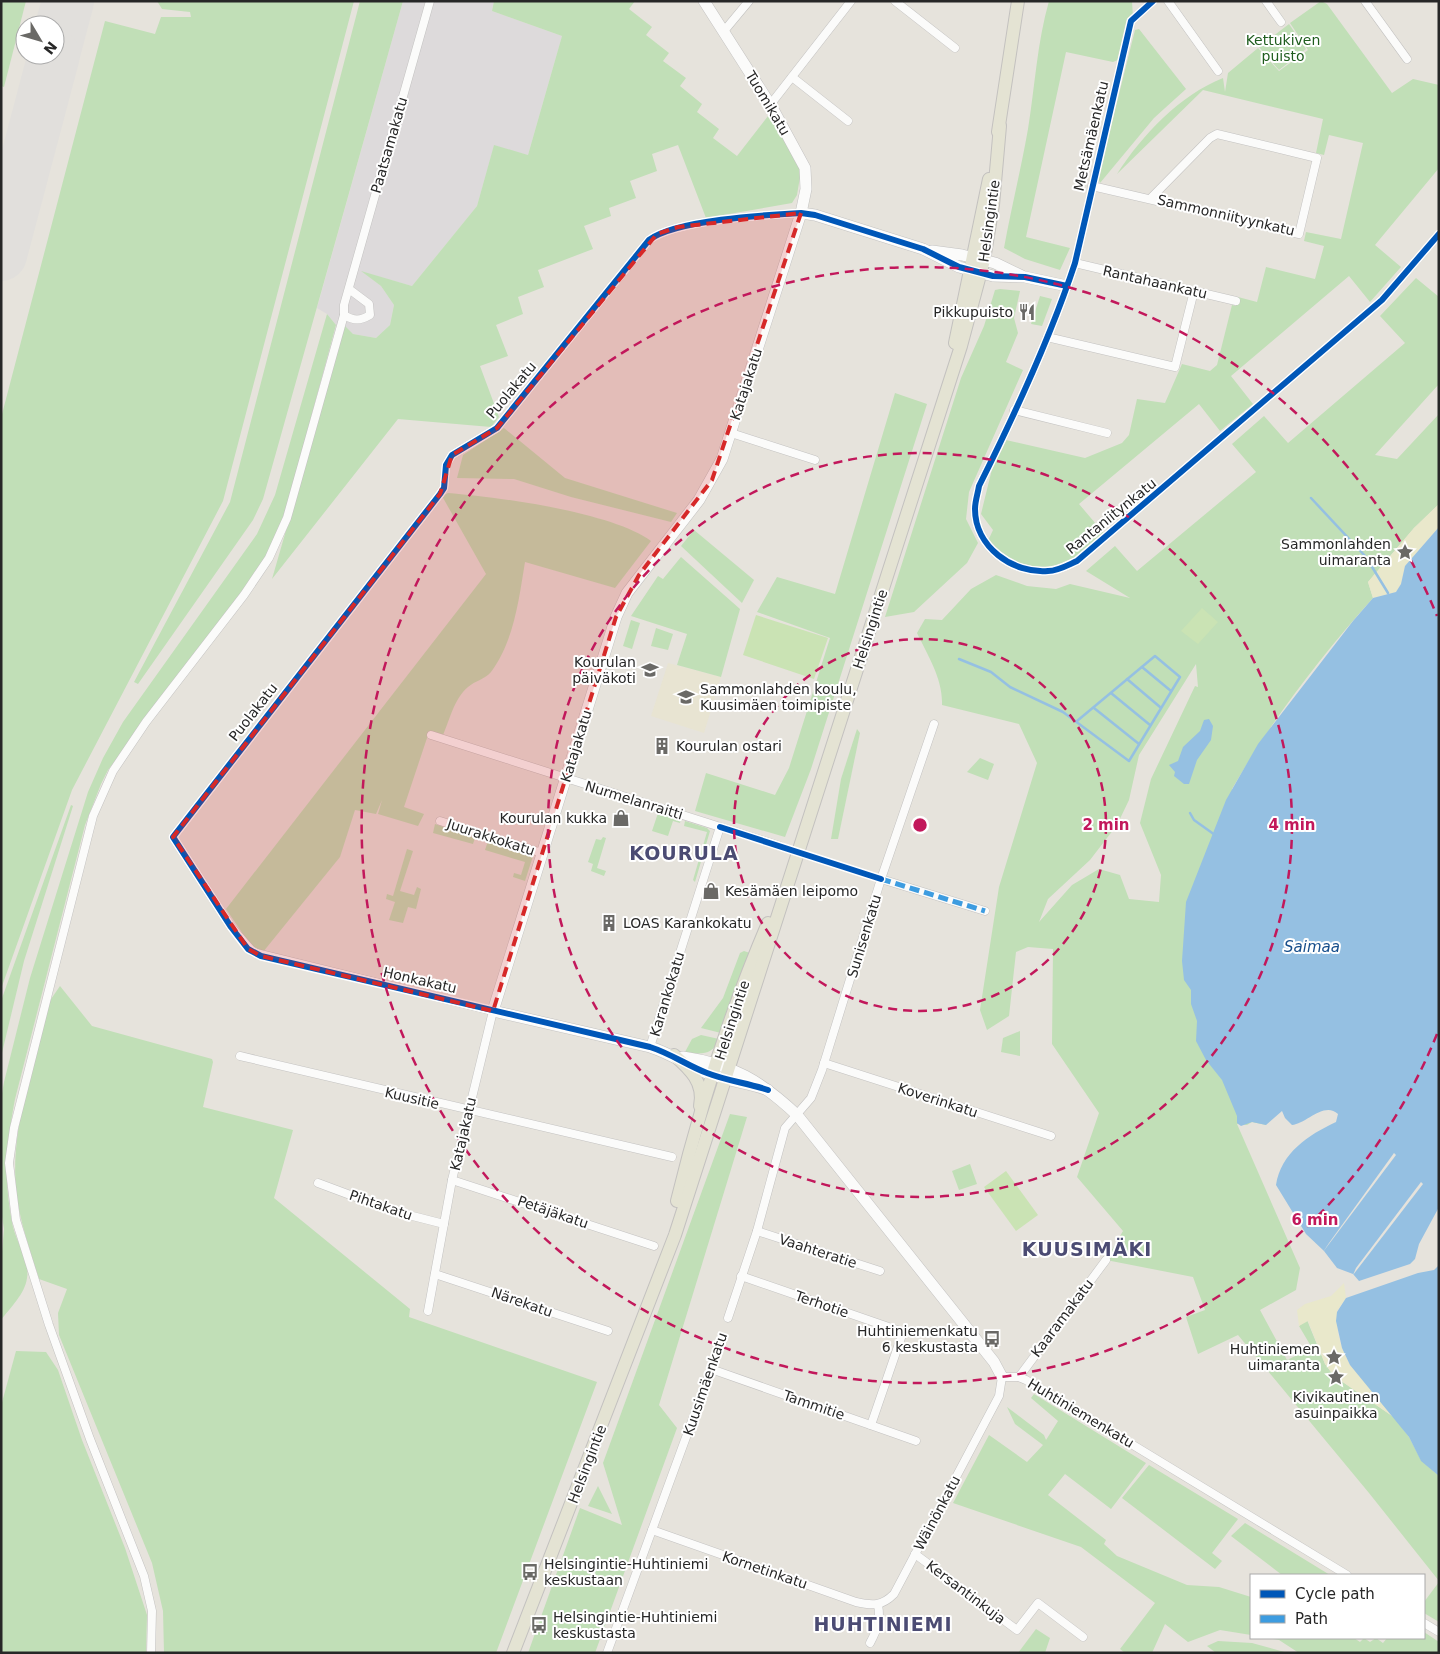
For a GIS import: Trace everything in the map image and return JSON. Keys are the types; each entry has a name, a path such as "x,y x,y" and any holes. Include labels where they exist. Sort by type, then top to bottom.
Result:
{"main road":[{"name":"Helsingintie","path":"513,1653 675,1234 748,970 794,858 943,400 993,205 1000,126 1018,1"},
{"path":"674,1055 696,1079 701,1093 692,1145"},
{"name":"Helsingintie","path":"659,1274 692,1145 720,1071"}],"street":[{"name":"Paatsamakatu","path":"151,1653 152,1611 144,1576 90,1439 49,1325 16,1220 9,1163 14,1128 93,816 112,771 146,722 244,595 269,558 287,518 430,1"},
{"name":"Tuomikatu","path":"704,1 770,105 805,168 806,189 801,213"},
{"path":"724,31 748,1"},
{"path":"770,105 851,1"},
{"path":"895,1 955,48"},
{"name":"Metsämäenkatu","path":"1067,286 1075,263 1131,21 1153,1"},
{"path":"1168,1 1218,71"},
{"path":"1266,1 1281,22"},
{"path":"1364,1 1407,59"},
{"path":"792,77 848,121"},
{"name":"Sammonniityynkatu","path":"1092,186 1151,198 1299,234 1317,158 1217,134 1210,138 1151,198"},
{"name":"Puolakatu","path":"173,837 440,494 444,488 446,465 452,454 497,428 649,240 658,234 678,226 801,213 815,215 923,249 1003,265 1025,277"},
{"name":"Katajakatu","path":"428,1311 452,1180 493,1011 616,617 627,593 706,490 722,459 801,213"},
{"name":"Rantaniitynkatu","path":"1067,286 1047,337 979,486 975,509 979,529 996,555 1013,565 1036,571 1050,572 1077,562 1261,406 1382,300 1439,234"},
{"name":"Puolakatu","path":"923,249 954,266 975,272 1025,277"},
{"name":"Rantahaankatu","path":"1075,263 1236,301"},
{"path":"1025,277 1067,286"},
{"path":"344,316 360,320 370,315 369,304 349,289"},
{"path":"1047,337 1175,367 1194,291"},
{"path":"1014,410 1107,433"},
{"path":"731,433 816,460"},
{"name":"Sunisenkatu","path":"797,1115 811,1098 824,1063 881,879 934,724"},
{"name":"Nurmelanraitti","path":"431,735 780,846"},
{"name":"Juurakkokatu","path":"440,821 542,853"},
{"name":"Karankokatu","path":"650,1047 720,827"},
{"name":"Honkakatu","path":"173,837 231,927 253,952 493,1011 650,1047 720,1071"},
{"path":"881,879 986,911"},
{"name":"Kuusitie","path":"240,1056 468,1111 672,1157"},
{"name":"Koverinkatu","path":"824,1063 1051,1136"},
{"path":"720,1071 749,1076 797,1115 994,1362 1002,1377"},
{"name":"Kuusimäenkatu","path":"728,1318 757,1231 785,1128 797,1115"},
{"name":"Petäjäkatu","path":"452,1180 654,1246"},
{"name":"Pihtakatu","path":"318,1183 393,1211 444,1224"},
{"name":"Vaahteratie","path":"757,1231 880,1271"},
{"name":"Kaaramakatu","path":"1019,1377 1106,1260"},
{"name":"Närekatu","path":"435,1274 608,1331"},
{"name":"Terhotie","path":"741,1276 903,1332 871,1425"},
{"name":"Kuusimäenkatu","path":"607,1653 711,1369"},
{"name":"Tammitie","path":"711,1369 916,1440"},
{"name":"Huhtiniemenkatu","path":"1002,1377 1019,1377 1102,1425 1345,1574"},
{"name":"Wäinönkatu","path":"878,1605 887,1602 894,1594 999,1396 1002,1377"},
{"name":"Kornetinkatu","path":"652,1530 856,1602 878,1605"},
{"name":"Kersantinkuja","path":"915,1554 1017,1630 1038,1603 1083,1637"},
{"path":"870,1643 878,1630 880,1615 878,1605"},
{"path":"1425,1623 1439,1632"}],"highlighted area":[{"path":"801,213 712,480 639,575 616,617 493,1011 261,956 248,949 173,837 440,494 452,455 497,428 657,234 678,227"}],"shaded area":[{"path":"403,1 494,1 492,11 562,36 528,155 494,146 477,206 412,286 363,272 381,286 394,305 390,325 376,338 353,334 345,327 336,325 327,314 317,308"},
{"name":"Sammonlahden koulu, Kuusimäen toimipiste","path":"668,663 721,677 704,733 651,716"}],"green space":[{"path":"1,1 26,1 22,15 15,15 15,44 4,87 1,86"},
{"path":"157,1 354,1 223,501 72,790 1,989 1,418 105,21 155,34 161,17 191,17 190,12 162,9"},
{"path":"360,1 403,1 263,499 253,520 138,684 134,682 230,502"},
{"path":"494,1 635,1 629,9 652,27 646,35 669,53 663,61 686,78 680,86 702,104 697,112 719,129 713,138 737,156 772,111 801,171 797,195 792,203 706,218 678,145 652,154 657,171 630,181 636,198 609,208 611,216 584,226 593,249 538,270 544,287 518,297 523,314 496,325 508,356 480,366 499,417 491,427 398,419 272,579 345,326 353,334 376,338 390,325 394,305 381,286 361,271 412,286 477,206 494,145 528,155 562,36 492,11"},
{"path":"1049,1 1132,1 1133,18 1118,60 1113,62 1066,52 1026,237 1070,248 1060,270 1025,259 1004,248 1028,129 1039,49"},
{"path":"1321,1 1327,4 1392,93 1413,79 1439,85 1439,168 1375,245 1401,267 1370,302 1349,276 1231,376 1253,404 1220,431 1199,404 1079,504 1107,537 1077,561 1050,572 1013,565 987,543 993,530 981,514 992,469 1006,440 1085,458 1122,443 1129,435 1137,399 1165,403 1182,364 1210,371 1217,365 1232,305 1236,306 1238,297 1257,302 1266,267 1315,279 1324,246 1304,241 1306,232 1341,239 1363,143 1329,135 1324,155 1316,153 1323,119 1203,90 1117,174 1138,145 1163,118 1207,85 1223,78 1225,92 1228,73 1258,48 1279,71 1308,50 1290,23"},
{"name":"Kettukiven puisto","path":"1289,24 1306,49 1279,70 1259,47"},
{"path":"1139,29 1186,89 1154,118 1100,183 1098,178 1135,30"},
{"path":"1416,278 1439,297 1439,384 1375,455 1397,459 1439,414 1439,504 1414,528 1368,582 1373,598 1297,690 1263,739 1232,789 1266,1125 1252,1122 1247,1125 1237,1124 1300,1268 1296,1290 1260,1310 1287,1360 1312,1348 1299,1326 1307,1320 1325,1364 1334,1376 1395,1418 1409,1437 1421,1460 1439,1476 1439,1581 1238,1335 1198,1354 1186,1317 1205,1310 1193,1277 1106,1260 1123,1231 1077,1177 1099,1113 1052,1044 1053,949 1028,947 1016,952 1009,1016 987,1030 980,1010 999,887 1037,763 1019,724 942,705 942,695 937,677 917,633 925,619 942,620 971,589 996,575 1027,586 1056,589 1070,584 1130,598 1086,571 1115,546 1137,571 1256,472 1232,444 1264,416 1288,443 1405,343 1380,316","holes":["1196,664 1198,687 1195,686 1151,779 1140,823 1161,875 1159,902 1129,899 1120,875 1099,869 1072,885 1039,922 1048,899 1090,860 1117,825 1129,800 1139,755"]},
{"path":"995,290 1020,291 1014,318 1018,333 1006,362 1023,370 969,492 966,519 978,543 967,563 914,612 885,617 961,378 984,326"},
{"path":"1040,296 1052,299 1042,326 1031,324"},
{"path":"327,314 336,325 283,521 261,567 108,770 85,825 15,1099 8,1148 8,1193 13,1227 27,1266 27,1278 26,1284 17,1300 1,1320 1,1263 4,1229 1,1211 1,1099 30,978 88,792 103,758 123,722 257,534 275,495"},
{"path":"895,393 927,404 811,769 785,837 695,811 706,773 775,795 789,768 830,638 757,612 777,577 835,594"},
{"path":"504,428 565,478 677,513 671,522 571,497 514,479 457,478 463,455"},
{"path":"448,493 524,502 583,514 633,531 651,541 615,588 525,562 514,619 499,660 489,674 471,685 459,697 443,735 427,738 404,807 424,814 418,826 378,814 382,800 376,814 355,810 340,857 263,952 252,947 226,909 486,574 442,496"},
{"path":"694,530 754,580 742,603 681,546"},
{"path":"681,557 740,609 721,677 677,665 687,634 631,616 658,576 663,579"},
{"path":"1202,608 1218,622 1198,644 1181,631"},
{"path":"756,615 828,638 814,679 743,655"},
{"path":"631,620 640,623 632,649 623,646"},
{"path":"656,628 673,634 668,650 651,646"},
{"path":"857,729 860,733 838,839 831,839 841,779"},
{"path":"980,758 994,764 988,780 967,772"},
{"path":"71,805 73,806 24,961 1,1057 1,1001"},
{"path":"658,813 681,819 680,823 673,821 668,836 652,831"},
{"path":"685,821 707,828 710,831 695,882 693,880 707,832 684,826"},
{"path":"435,824 475,838 473,844 433,833"},
{"path":"603,837 606,838 597,868 606,871 604,876 591,871 593,864 588,862 596,839 601,840"},
{"path":"488,841 533,856 525,881 513,877 514,873 521,875 525,862 485,850"},
{"path":"407,849 413,851 400,891 414,895 417,887 421,889 416,909 408,907 403,923 389,920 395,902 386,899 387,894 393,896"},
{"path":"744,951 750,953 721,1033 701,1028 723,998 740,953"},
{"path":"60,986 92,1026 212,1059 213,1062 203,1107 293,1130 274,1198 410,1309 409,1317 597,1382 496,1653 164,1653 163,1611 152,1563 59,1335 58,1313 67,1289 39,1279 17,1198 15,1174 16,1149 24,1099 49,1002"},
{"path":"1020,1031 1020,1056 1001,1052 1003,1038"},
{"path":"701,1035 719,1039 713,1048 706,1053 685,1052 692,1039"},
{"path":"730,1114 747,1117 659,1405 677,1428 595,1653 528,1653 580,1508 622,1525 603,1463"},
{"path":"970,1164 977,1184 959,1190 952,1171"},
{"path":"1006,1171 1038,1215 1016,1231 984,1187"},
{"path":"16,1351 46,1352 58,1370 82,1440 125,1548 147,1615 146,1653 1,1653 1,1406"},
{"path":"1034,1394 1146,1463 1111,1509 1065,1474 1048,1495 1106,1540 1104,1544 1117,1556 1187,1585 1219,1587 1250,1597 1250,1635 1220,1630 1188,1642 1165,1624 1152,1653 1125,1653 1120,1649 1155,1603 1081,1547 953,1503 989,1435 1027,1462 1043,1445 1015,1424 1007,1407 1044,1435 1046,1440 1058,1421 1031,1398"},
{"path":"1149,1465 1238,1519 1212,1553 1222,1561 1215,1569 1122,1498"},
{"path":"598,1486 612,1514 588,1506"},
{"path":"1245,1523 1328,1574 1281,1574 1231,1536"},
{"path":"1439,1582 1439,1622 1425,1614 1425,1601"},
{"path":"1036,1629 1050,1638 1045,1653 1018,1653"},
{"path":"1425,1633 1439,1642 1439,1653 1299,1653 1279,1640 1273,1639 1356,1639 1360,1642 1366,1639 1370,1642 1377,1639 1383,1643 1386,1639 1425,1639"},
{"path":"1218,1641 1252,1643 1288,1653 1216,1653 1207,1646"}],"sand":[{"name":"Sammonlahden uimaranta","path":"1439,504 1439,527 1405,566 1401,584 1396,592 1373,598 1368,582 1414,528"},
{"name":"Huhtiniemen uimaranta","path":"1344,1283 1346,1298 1337,1311 1338,1334 1342,1348 1350,1365 1395,1418 1334,1376 1325,1364 1308,1321 1299,1326 1297,1310 1305,1304 1331,1296"}],"water":[{"name":"Saimaa","path":"1439,527 1439,1207 1419,1244 1415,1259 1410,1264 1359,1281 1353,1274 1337,1268 1324,1251 1306,1234 1276,1185 1279,1174 1290,1154 1306,1139 1336,1122 1338,1114 1327,1110 1292,1125 1285,1118 1282,1111 1266,1125 1252,1122 1241,1126 1237,1123 1237,1116 1222,1080 1206,1060 1196,1041 1197,1021 1191,1004 1191,990 1184,980 1182,961 1186,902 1226,800 1258,744 1373,598 1396,592 1401,584 1405,566"},
{"path":"1209,719 1213,726 1211,740 1197,760 1189,784 1184,784 1174,776 1175,772 1169,765 1178,761 1183,747 1200,731 1204,720"},
{"path":"1439,1265 1439,1476 1421,1461 1409,1437 1350,1365 1342,1348 1336,1321 1337,1312 1346,1298 1418,1273 1434,1270"}],"pier":[{"path":"1394,1153 1396,1155 1323,1252 1329,1243"},
{"path":"1421,1182 1423,1184 1353,1275 1356,1268"}],"waterway":[{"path":"1311,498 1366,557 1388,593"},
{"path":"959,659 991,672 1010,687 1063,712 1129,761 1180,677 1155,656 1077,721"},
{"path":"1142,667 1171,691"},
{"path":"1127,679 1160,707"},
{"path":"1111,693 1150,725"},
{"path":"1094,708 1139,744"},
{"path":"1190,813 1194,820 1215,835"}],"runway":[{"path":"64,15 68,1"},
{"path":"1,255 51,65"}],"marked path":[{"path":"881,879 985,911"}],"cycle path":[{"path":"1153,1 1131,21 1075,263 1055,320 1006,431 979,486 975,506 977,523 981,535 998,555 1010,563 1035,571 1055,570 1077,561 1382,300 1439,234"},
{"path":"768,1090 707,1073 650,1047 261,956 248,949 231,927 173,837 440,494 444,488 446,465 452,455 497,428 649,240 662,233 699,223 744,217 801,213 815,215 923,249 959,267 993,276 1025,277 1067,286"},
{"path":"720,827 881,879"}],"place":[{"name":"Pikkupuisto","path":"1027,312"},
{"name":"Sammonlahden uimaranta","path":"1405,552"},
{"name":"Kourulan päiväkoti","path":"650,670"},
{"name":"Sammonlahden koulu, Kuusimäen toimipiste","path":"686,697"},
{"name":"Kourulan ostari","path":"662,746"},
{"name":"Kourulan kukka","path":"621,818"},
{"name":"Kesämäen leipomo","path":"711,891"},
{"name":"LOAS Karankokatu","path":"609,923"},
{"name":"Huhtiniemenkatu 6 keskustasta","path":"992,1339"},
{"name":"Huhtiniemen uimaranta","path":"1334,1357"},
{"name":"Kivikautinen asuinpaikka","path":"1336,1377"},
{"name":"Helsingintie-Huhtiniemi keskustaan","path":"530,1572"},
{"name":"Helsingintie-Huhtiniemi keskustasta","path":"539,1625"}],"district":[{"name":"KOURULA","path":"684,853"},
{"name":"KUUSIMÄKI","path":"1087,1249"},
{"name":"HUHTINIEMI","path":"883,1624"}]}
